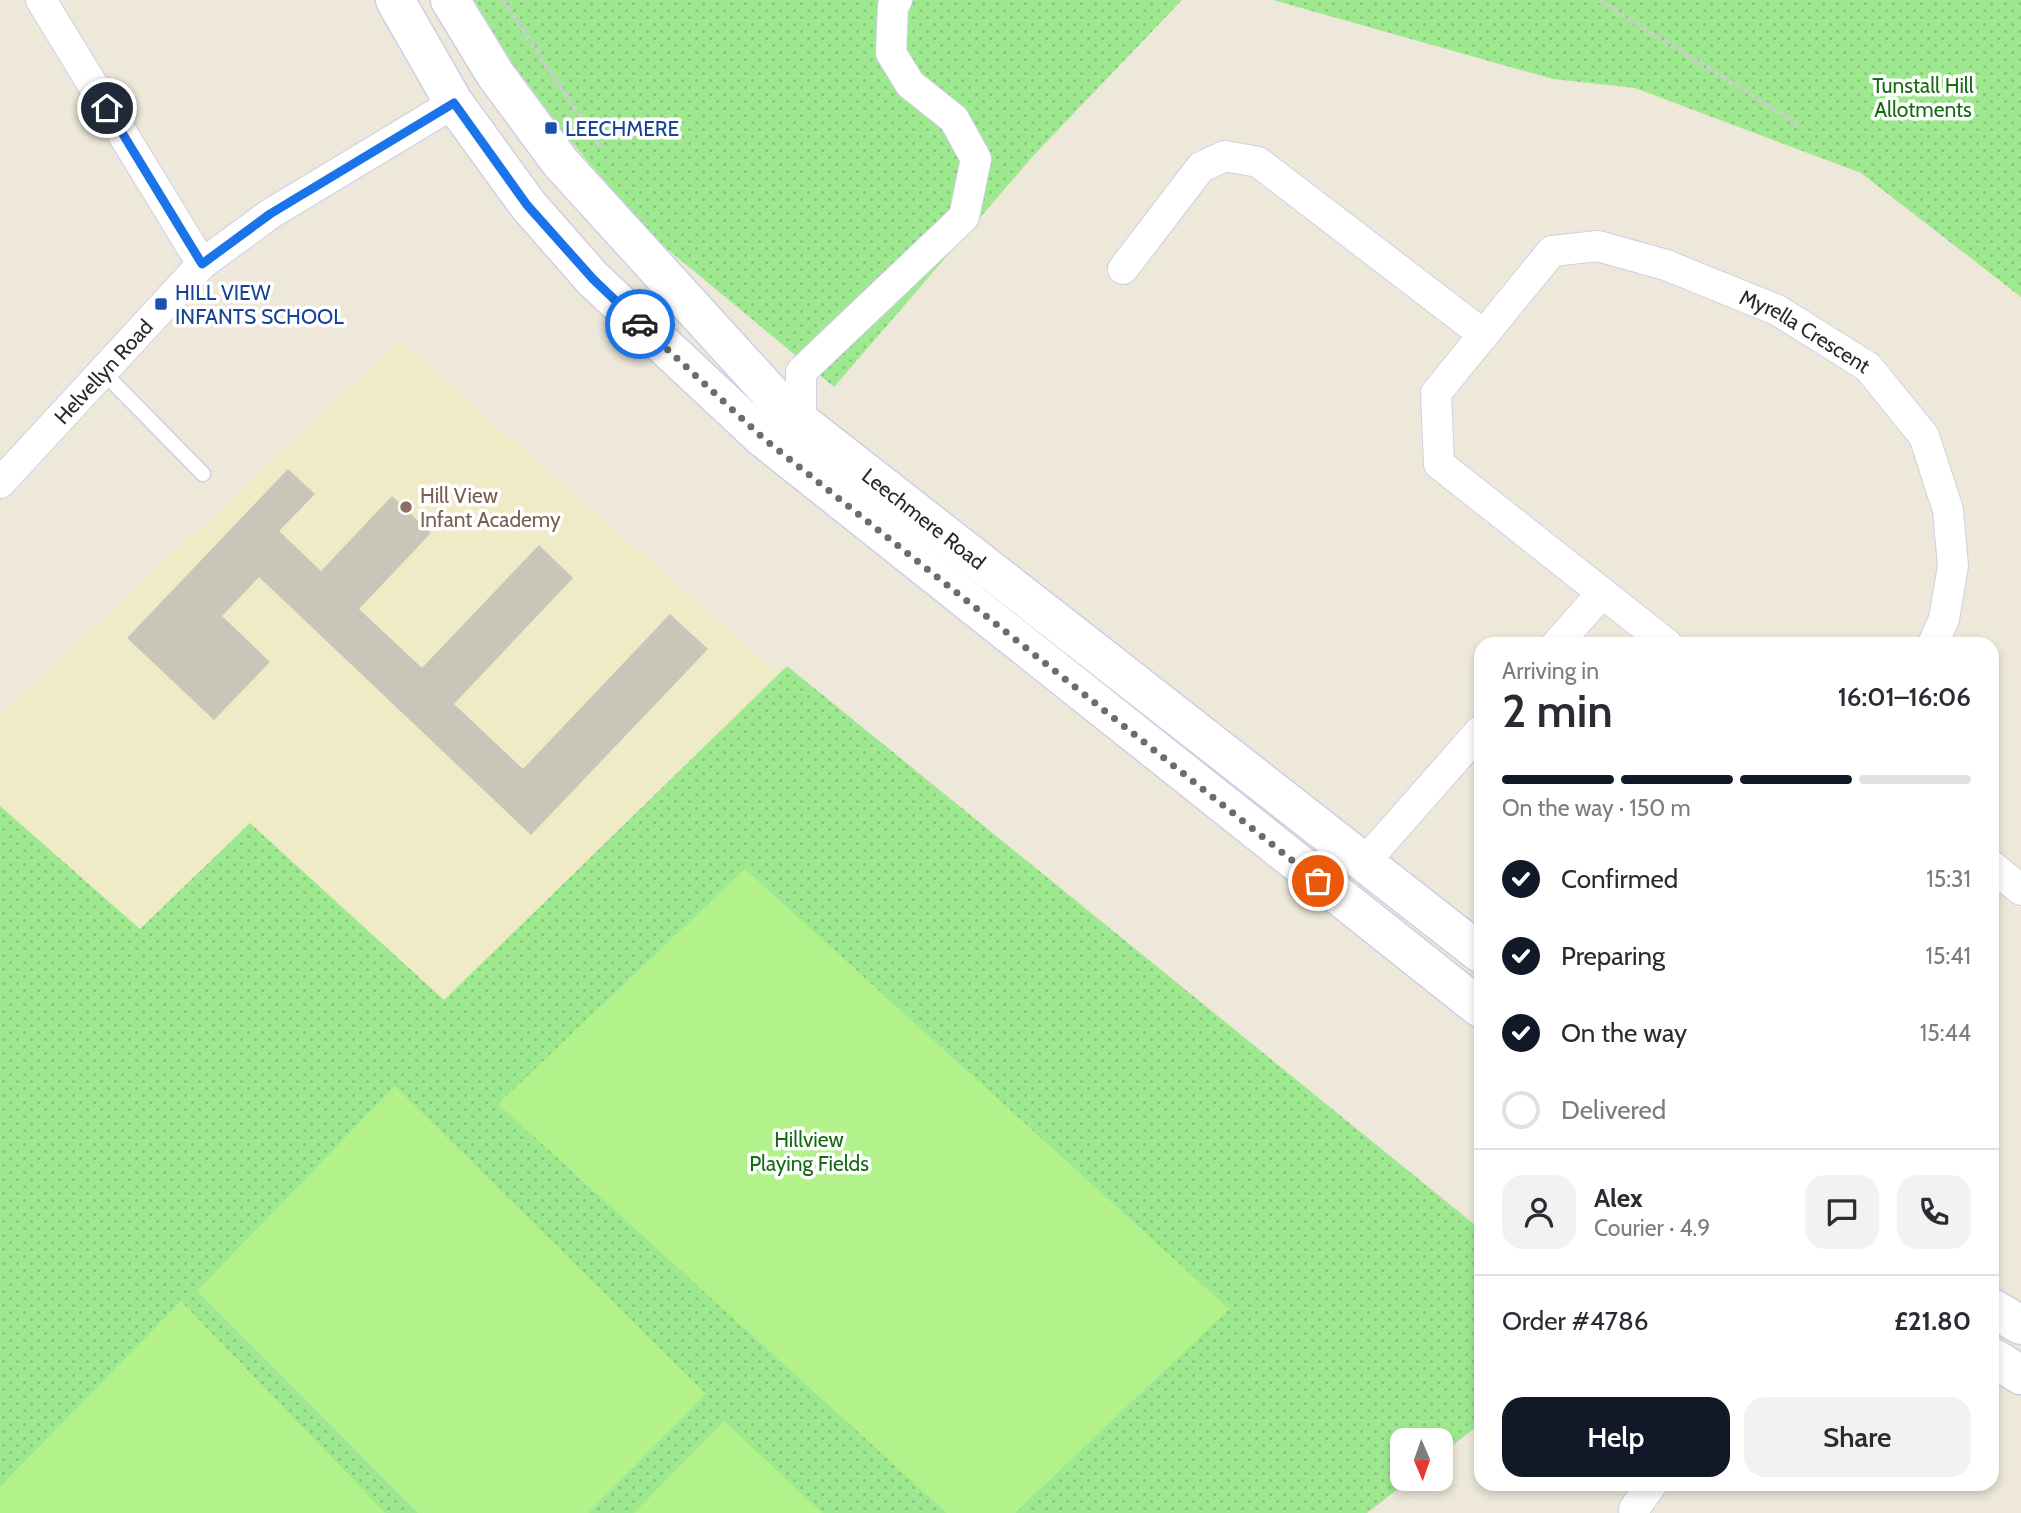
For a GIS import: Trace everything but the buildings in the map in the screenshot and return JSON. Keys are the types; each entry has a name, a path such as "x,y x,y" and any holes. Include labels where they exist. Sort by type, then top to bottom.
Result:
{"main road":[{"name":"Leechmere Road","path":"395,0 454,103 527,205 593,279 763,438 1474,1003"},
{"name":"Leechmere Road","path":"450,0 495,74 561,162 774,397 801,422 1474,948"},
{"path":"454,103 495,74"},
{"path":"1339,897 1363,864"},
{"path":"1999,1312 2021,1325"},
{"path":"1999,1362 2021,1376"}],"street":[{"path":"41,0 202,264"},
{"path":"801,422 801,372 964,217 976,159 954,118 911,85 891,53 893,6 897,0"},
{"name":"Helvellyn Road","path":"0,483 202,264 270,214 454,103"},
{"path":"1123,269 1201,167 1225,156 1258,162 1484,335"},
{"name":"Myrella Crescent","path":"1658,637 1438,464 1436,393 1552,251 1598,246 1666,265 1777,310 1868,367 1924,436 1948,510 1953,566 1944,620 1936,637"},
{"path":"1563,637 1602,593"},
{"path":"1363,864 1474,737"},
{"path":"1999,872 2021,890"},
{"path":"1631,1512 1647,1491"}],"lane":[{"path":"103,372 204,474"}],"path":[{"path":"1600,0 1798,124"}],"shaded area":[{"name":"Hill View Infant Academy","path":"400,341 779,674 444,1000 250,823 140,929 0,806 0,715"}],"green space":[{"path":"473,0 1182,0 1033,156 834,387 649,234 520,81"},
{"name":"Tunstall Hill Allotments","path":"1273,0 2021,0 2021,297 1861,173 1635,88 1553,79"},
{"name":"Hillview Playing Fields","path":"787,666 1474,1224 1474,1429 1453,1445 1453,1428 1390,1428 1390,1491 1395,1491 1367,1513 0,1513 0,806 140,929 250,823 444,1000"},
{"path":"745,869 1229,1309 1015,1513 947,1513 498,1104"},
{"path":"395,1086 706,1394 588,1513 418,1513 197,1291"},
{"path":"181,1301 385,1513 0,1513 0,1487"},
{"path":"724,1421 822,1513 634,1513"}],"way so far":[{"path":"640,324 763,438 1318,881"}],"place":[{"name":"LEECHMERE","path":"551,128"},
{"name":"HILL VIEW INFANTS SCHOOL","path":"161,304"},
{"name":"Hill View Infant Academy","path":"406,507"}],"route":[{"path":"107,108 202,264 270,214 454,103 527,205 593,279 640,324"}]}
